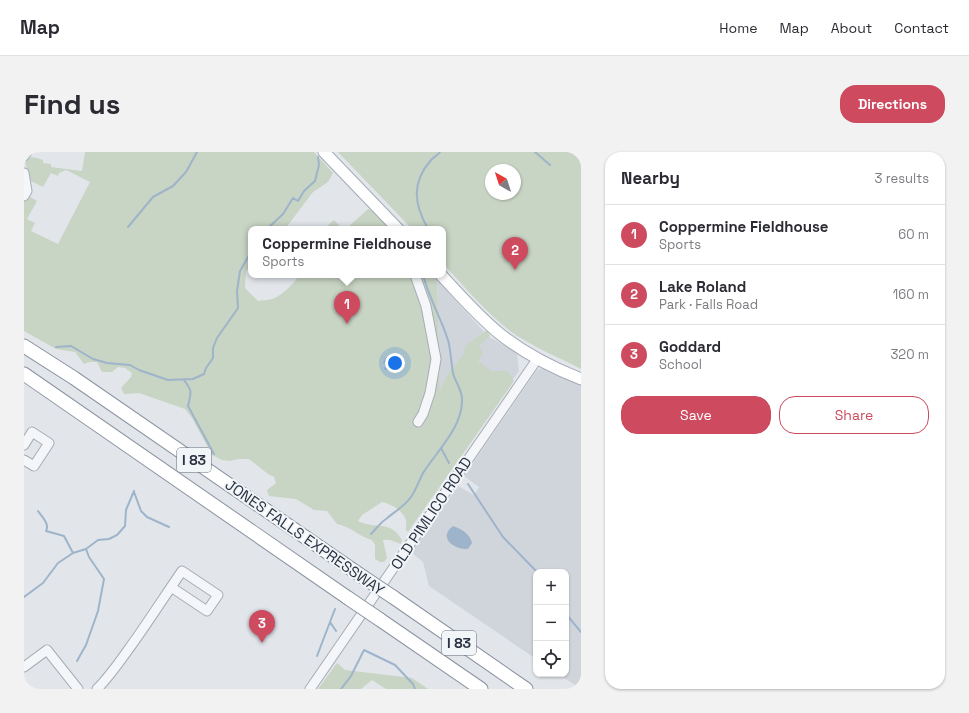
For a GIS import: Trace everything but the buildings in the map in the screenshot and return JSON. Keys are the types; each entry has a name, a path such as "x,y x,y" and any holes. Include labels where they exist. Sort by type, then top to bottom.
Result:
{"highway":[{"name":"JONES FALLS EXPRESSWAY","path":"24,346 74,378 526,689"},
{"name":"JONES FALLS EXPRESSWAY","path":"24,374 481,689"}],"main road":[{"path":"324,152 395,226"},
{"path":"444,278 491,326 512,343 538,358 581,378"}],"street":[{"path":"24,156 27,152"},
{"path":"24,173 27,191 24,196"},
{"path":"416,278 426,306 436,359 430,392 423,414 418,422"},
{"name":"OLD PIMLICO ROAD","path":"310,689 538,358"},
{"path":"24,444 32,432 49,443 34,466 24,460"},
{"path":"97,689 121,659 182,571 218,595 207,611 171,587"},
{"path":"24,667 47,650 78,689"}],"shaded area":[{"path":"437,280 488,336 517,353 519,371 481,425 440,397"},
{"path":"545,367 581,383 581,689 563,677 569,677 569,569 533,569 533,657 429,586 423,562 411,552 458,486 474,495 479,487 464,476 537,370"}],"green space":[{"path":"85,152 314,152 333,173 328,182 313,192 287,226 248,226 248,269 246,271 245,288 258,301 275,298 292,285 297,278 435,278 437,280 440,392 447,375 463,355 466,345 487,330 490,336 479,346 483,353 478,361 492,371 508,371 514,381 408,532 406,530 406,521 403,515 395,507 388,504 382,502 362,515 358,521 365,524 393,529 402,540 401,544 390,540 383,540 387,558 384,562 380,562 375,559 375,545 372,540 337,524 327,511 314,510 296,499 269,496 267,490 276,483 274,477 249,459 230,461 222,460 212,455 192,418 185,409 139,393 124,394 121,388 131,377 132,373 125,368 118,367 112,372 102,372 97,362 84,364 75,352 56,349 24,331 24,201 30,197 37,201 27,219 35,223 31,231 58,244 90,182 66,170 59,173 58,176 51,173 43,187 31,181 25,163 28,158 35,158 43,160 43,163 51,164 51,167 82,171"},
{"path":"338,152 581,152 581,369 510,331 483,307 446,266 446,226 409,226"},
{"path":"368,209 375,212 380,219 382,217 390,226 349,226"},
{"path":"334,220 340,226 327,226"},
{"path":"337,663 345,670 412,678 428,689 386,689 372,680 361,689 318,689"}],"water":[{"path":"391,353 397,355 395,361 400,363 397,369 392,367 390,371 384,369 386,364 383,363 386,357 389,358"},
{"path":"453,526 462,530 471,540 472,543 468,549 458,548 447,539 449,530"}],"waterway":[{"path":"128,227 153,197 173,186 186,172 197,152"},
{"path":"426,226 418,202 418,185 420,177 425,169 431,160 440,152"},
{"path":"535,152 550,165"},
{"path":"270,226 283,214 293,198 298,201 304,191 315,181 319,165 318,157"},
{"path":"56,347 71,346 93,359 107,363 130,365 139,370 168,380 193,379 204,374 213,358 213,348 217,338 238,308 237,291 240,271 248,257"},
{"path":"371,534 382,522 409,500 423,473 454,429 461,409 462,395 453,373 448,340 428,292 424,278"},
{"path":"184,380 189,387 190,392 188,406 214,454"},
{"path":"441,448 449,463"},
{"path":"468,484 503,537 534,569"},
{"path":"24,597 43,583 58,563 73,553 86,549 98,540 109,539 117,535 125,526 126,510 134,491"},
{"path":"134,492 141,511 147,517 169,527"},
{"path":"38,511 46,523 46,531 64,536 73,553"},
{"path":"77,661 86,645 98,611 104,579 89,557 86,549"},
{"path":"317,656 335,609"},
{"path":"569,618 581,632"},
{"path":"330,622 336,631"},
{"path":"341,689 351,676 364,650 395,665 413,684 415,689"}],"place":[{"name":"Lake Roland","path":"515,270"},
{"name":"Coppermine Fieldhouse","path":"347,324"},
{"name":"Goddard","path":"262,643"}]}
